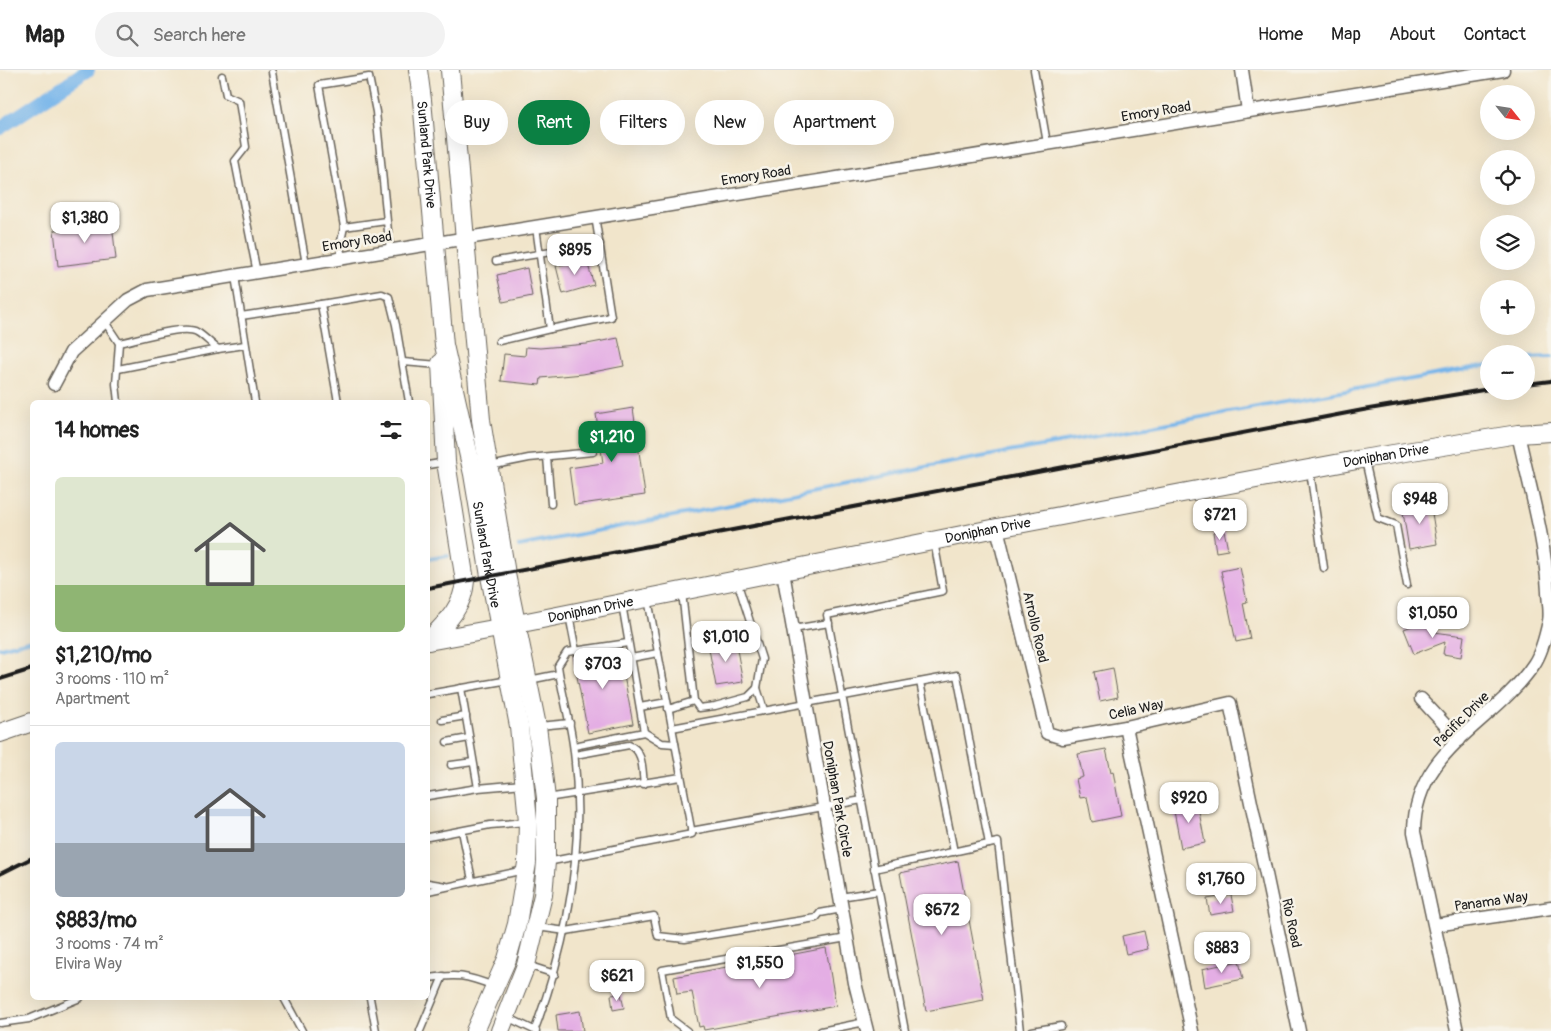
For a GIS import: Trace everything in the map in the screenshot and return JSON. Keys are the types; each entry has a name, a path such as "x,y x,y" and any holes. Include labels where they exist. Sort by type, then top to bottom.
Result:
{"main road":[{"name":"Sunland Park Drive","path":"418,70 445,367 473,474 519,680 537,726 546,798 546,862 536,927 526,965 503,1024"},
{"name":"Sunland Park Drive","path":"450,70 481,420 506,574 508,626"},
{"path":"430,639 457,610 464,592 465,581 446,462 445,367"},
{"name":"Doniphan Drive","path":"430,641 783,572 934,540 1364,459 1518,434 1551,432"},
{"name":"Sunland Park Drive","path":"475,1031 507,959 526,870 528,821 519,726 519,680"},
{"path":"0,733 30,723"}],"street":[{"path":"1242,70 1248,111"},
{"name":"Emory Road","path":"54,384 71,352 128,300 147,290 1504,70"},
{"name":"Pacific Drive","path":"1457,1031 1414,832 1414,812 1420,792 1429,774 1459,740 1521,680 1534,663 1549,618 1546,565 1518,434"},
{"name":"Arrollo Road","path":"997,528 1047,734"},
{"name":"Doniphan Park Circle","path":"783,572 847,938 866,1026"},
{"path":"1421,699 1459,740"},
{"name":"Celia Way","path":"1047,734 1062,738 1126,727 1230,703"},
{"name":"Rio Road","path":"1230,703 1299,1031"},
{"path":"1126,727 1192,1031"},
{"name":"Panama Way","path":"1435,925 1551,908"}],"lane":[{"path":"1034,70 1047,144"},
{"path":"272,72 306,264"},
{"path":"222,76 226,95 239,101 246,147 235,162 257,272"},
{"path":"342,259 340,246 344,227 319,85 369,77 376,112 390,250"},
{"path":"499,341 611,317 595,216"},
{"path":"344,227 386,222"},
{"path":"536,227 550,329"},
{"path":"496,261 600,244"},
{"path":"234,276 255,400"},
{"path":"241,316 382,294 389,297 403,362 409,400"},
{"path":"321,304 338,400"},
{"path":"105,322 119,343 116,384 118,400"},
{"path":"119,343 190,329 197,332 218,349"},
{"path":"118,369 245,345"},
{"path":"403,362 445,367"},
{"path":"489,466 593,452"},
{"path":"547,457 551,504"},
{"path":"1364,459 1378,518 1396,525 1406,585"},
{"path":"430,465 446,462"},
{"path":"1310,470 1324,568"},
{"path":"905,1031 827,615 942,591 934,540"},
{"path":"737,581 762,659 757,688 764,710"},
{"path":"682,591 694,701 699,708 701,722"},
{"path":"648,598 692,831"},
{"path":"621,603 644,732"},
{"path":"568,613 576,651"},
{"path":"793,629 829,623"},
{"path":"503,1024 536,1030 555,974 566,931 577,857 578,795 574,746 558,666 564,655 576,651 628,643"},
{"path":"631,658 658,653"},
{"path":"430,694 559,674"},
{"path":"672,728 957,675 989,844"},
{"path":"920,682 954,852"},
{"path":"461,688 478,788"},
{"path":"699,708 748,697 757,688"},
{"path":"640,707 694,701"},
{"path":"442,720 466,716"},
{"path":"537,726 570,723"},
{"path":"574,746 644,732 662,743 675,744"},
{"path":"447,742 469,738"},
{"path":"575,755 629,745 639,753 644,784"},
{"path":"451,765 474,762"},
{"path":"546,798 578,795 681,778"},
{"path":"430,796 478,788 524,784"},
{"path":"546,862 692,834 692,831 862,800"},
{"path":"430,837 490,825 528,821"},
{"path":"462,831 472,880"},
{"path":"874,869 998,842 1020,1031"},
{"path":"430,890 526,870"},
{"path":"430,883 446,886"},
{"path":"536,927 566,931 654,916 658,936 685,939 816,918 820,913 841,903 879,891"},
{"path":"687,1031 671,1019 662,970 847,938"},
{"path":"526,965 555,974"},
{"path":"430,978 467,975 495,986"},
{"path":"420,1031 443,976"},
{"path":"0,1023 29,1019 75,1000"},
{"path":"285,1000 302,1031"},
{"path":"370,1000 376,1031"},
{"path":"821,1031 866,1026"},
{"path":"1032,1031 1061,1026"}],"building":[{"path":"112,223 116,259 58,266 54,230"},
{"path":"586,258 594,285 563,294 556,266"},
{"path":"527,268 532,296 503,302 497,275"},
{"path":"618,338 624,366 583,374 541,378 540,385 501,381 504,354 525,356 526,347 540,348 587,344"},
{"path":"633,408 645,495 574,505 569,468 603,463 596,414"},
{"path":"1430,501 1437,544 1409,549 1402,506"},
{"path":"1224,530 1228,550 1216,552 1213,532"},
{"path":"1240,567 1247,602 1243,603 1250,639 1236,642 1221,571"},
{"path":"1429,619 1434,632 1464,636 1461,657 1443,654 1445,642 1414,654 1404,629"},
{"path":"735,639 743,682 716,686 708,644"},
{"path":"619,649 633,724 588,733 573,656"},
{"path":"1113,668 1118,697 1100,701 1094,672"},
{"path":"1106,749 1111,772 1113,771 1121,816 1092,822 1087,797 1080,798 1076,779 1083,777 1078,754"},
{"path":"1197,801 1205,843 1181,848 1173,806"},
{"path":"958,861 984,1000 926,1011 900,873"},
{"path":"1231,895 1234,911 1210,915 1207,899"},
{"path":"1144,931 1148,949 1126,954 1122,936"},
{"path":"826,948 836,1006 704,1030 703,1026 699,1027 692,992 677,994 674,977"},
{"path":"1239,961 1243,979 1205,987 1202,969"},
{"path":"621,994 624,1008 613,1010 611,995"},
{"path":"580,1011 583,1031 558,1031 556,1015"}],"waterway":[{"path":"0,128 88,70"},
{"path":"1535,358 1551,357"},
{"path":"519,546 926,467 1480,367"},
{"path":"430,559 448,556"},
{"path":"0,648 30,640"}],"railway":[{"path":"1535,383 1551,381"},
{"path":"430,588 1363,410 1480,390"},
{"path":"0,679 30,670"},
{"path":"0,874 30,859"}]}
